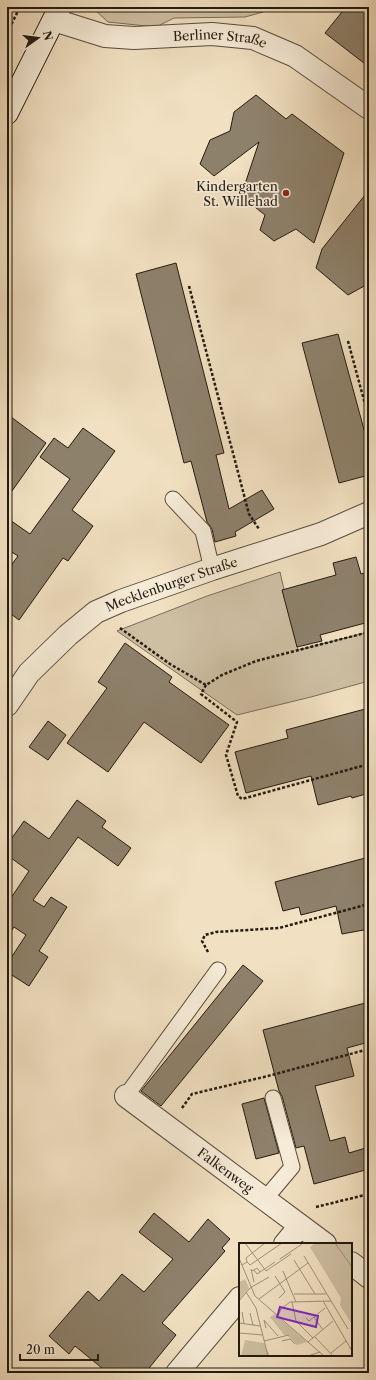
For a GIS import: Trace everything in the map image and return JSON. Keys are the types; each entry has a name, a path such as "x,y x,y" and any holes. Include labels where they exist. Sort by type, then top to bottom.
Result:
{"street":[{"name":"Berliner Straße","path":"57,14 105,36 134,38 212,34 253,38 294,56 369,108"},
{"path":"7,113 57,14"},
{"name":"Mecklenburger Straße","path":"7,706 29,673 96,612 121,601 212,569 321,534 369,513"},
{"name":"Falkenweg","path":"126,1096 324,1243"},
{"path":"285,1243 293,1220"},
{"path":"352,1264 369,1277"},
{"path":"177,1373 239,1299"}],"lane":[{"path":"173,499 203,532 212,569"},
{"path":"126,1096 218,970"},
{"path":"265,1199 292,1167 273,1098"}],"path":[{"path":"7,33 20,7"},
{"path":"189,286 249,514 273,549"},
{"path":"348,341 369,419"},
{"path":"96,612 170,664 206,685"},
{"path":"369,632 256,661 222,675 206,685 201,694 237,722 226,755 238,796 242,799 369,764"},
{"path":"218,970 202,941 205,935 216,932 279,928 369,904"},
{"path":"293,1220 369,1194"}],"shaded area":[{"path":"96,7 256,7 263,12 245,17 174,18 156,27 108,22 95,10"},
{"path":"280,572 298,650 369,632 369,681 237,715 117,631 207,596"}],"building":[{"path":"346,7 369,7 369,67 325,33"},
{"name":"Kindergarten St. Willehad","path":"256,95 286,119 292,114 344,153 314,243 296,229 274,241 260,230 265,215 241,196 259,142 214,176 200,164 210,140 230,131 234,112"},
{"path":"369,190 369,274 366,285 348,295 316,268 322,249"},
{"path":"176,263 224,453 216,455 229,509 262,490 274,509 235,532 236,536 215,542 212,529 207,522 191,461 184,463 136,274"},
{"path":"338,334 369,448 369,475 339,483 302,343"},
{"path":"7,414 46,443 7,498"},
{"path":"83,428 115,451 72,510 93,526 68,561 63,558 19,620 7,611 7,571 18,556 7,549 7,518 30,534 70,479 40,457 54,438 68,448"},
{"path":"356,557 361,574 369,572 369,622 320,635 322,641 297,647 282,590 336,575 333,563"},
{"path":"125,643 172,677 169,682 229,725 201,763 144,722 108,772 67,743 107,688 98,682"},
{"path":"369,708 369,793 352,798 351,796 318,805 311,776 246,793 235,752 288,738 286,730"},
{"path":"48,721 66,735 48,760 29,747"},
{"path":"77,800 106,821 102,827 131,848 118,866 78,837 33,900 44,907 51,897 67,907 39,951 48,957 29,986 7,972 7,964 26,935 14,927 7,937 7,904 29,871 7,855 7,845 24,821 49,839"},
{"path":"369,857 369,929 342,934 336,906 301,915 299,907 283,911 275,882"},
{"path":"243,965 263,981 161,1106 141,1091"},
{"path":"369,1002 369,1042 347,1048 354,1076 315,1086 330,1141 345,1137 349,1153 369,1147 369,1169 314,1184 304,1146 296,1148 263,1030"},
{"path":"264,1098 279,1153 256,1159 242,1104"},
{"path":"154,1213 189,1242 208,1219 230,1239 222,1248 225,1251 162,1323 176,1335 145,1373 108,1373 75,1346 69,1354 49,1336 88,1291 99,1301 122,1274 144,1292 173,1259 139,1232"}],"place":[{"name":"Kindergarten St. Willehad","path":"286,193"}]}
